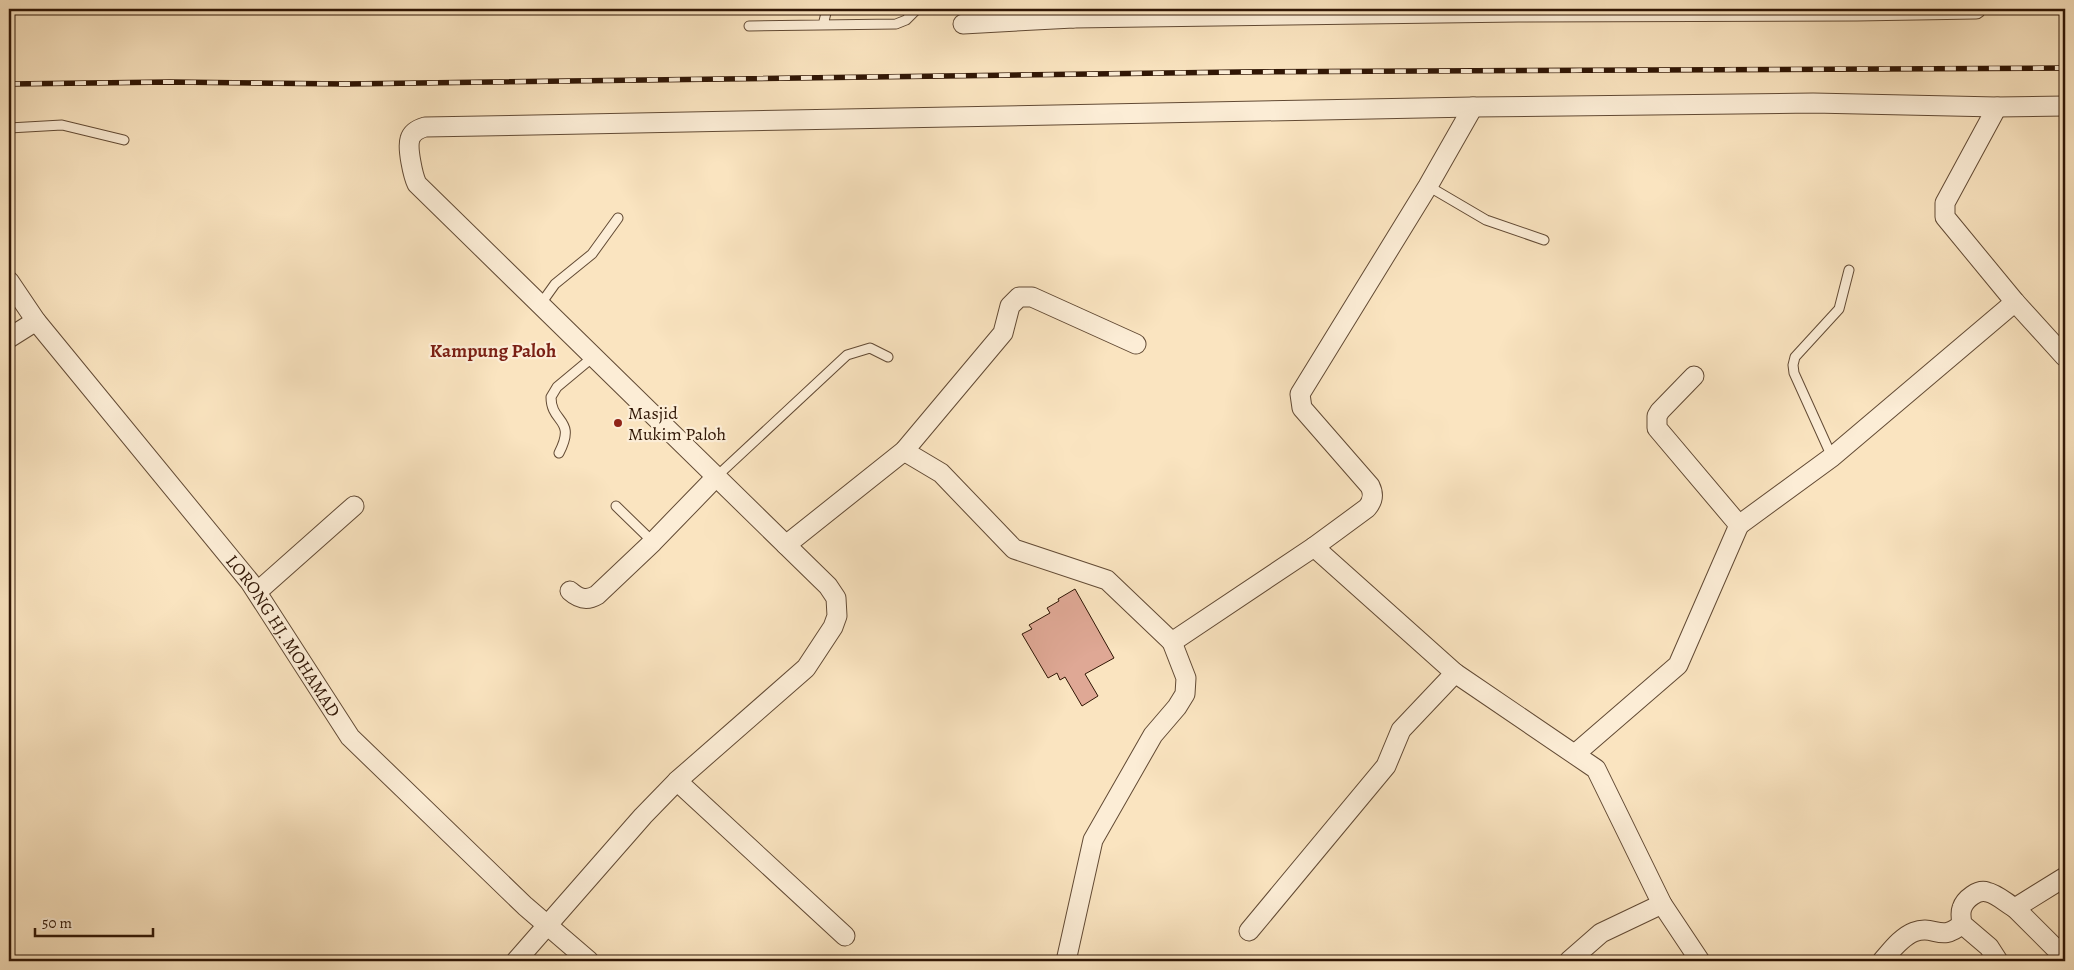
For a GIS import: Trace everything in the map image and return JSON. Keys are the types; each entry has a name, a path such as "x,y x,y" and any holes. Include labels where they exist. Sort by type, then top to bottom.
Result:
{"street":[{"path":"963,24 1073,13 1976,9"},
{"path":"516,961 631,829 678,781 806,668 835,622 838,604 834,594 786,545 416,184 409,146 410,139 418,129 465,126 1473,107 1813,103 1997,107 2065,106"},
{"path":"1172,642 1314,547 1367,508 1371,503 1373,491 1370,486 1302,408 1300,394 1428,186 1473,107"},
{"path":"1997,107 1946,203 1944,212 1947,221 2015,302 2065,357"},
{"name":"LORONG HJ. MOHAMAD","path":"9,281 36,322 257,592 350,737 524,906 589,961"},
{"path":"786,545 904,451 1003,333 1010,306 1019,297 1032,297 1136,344"},
{"path":"1575,754 1678,665 1739,525 1832,457 2015,302"},
{"path":"9,338 36,322"},
{"path":"1694,376 1660,411 1656,422 1657,428 1739,525"},
{"path":"904,451 941,473 1010,546 1022,553 1107,580 1172,642 1184,670 1187,686 1185,694 1178,707 1153,735 1093,840 1066,961"},
{"path":"570,591 579,598 591,598 653,542 716,477"},
{"path":"257,592 354,506"},
{"path":"1314,547 1454,673 1598,771 1662,904 1700,961"},
{"path":"1248,931 1386,766 1402,730 1454,673"},
{"path":"678,781 845,936"},
{"path":"2015,908 2065,877"},
{"path":"1998,961 1989,947 1962,924 1961,910 1964,903 1978,892 1988,892 2015,908 2065,958"},
{"path":"1569,961 1601,933 1662,904"},
{"path":"1882,961 1904,938 1915,932 1927,929 1946,934 1962,924"}],"lane":[{"path":"823,24 827,9"},
{"path":"749,26 900,23 906,20 916,9"},
{"path":"9,128 62,125 124,140"},
{"path":"1428,186 1486,220 1544,240"},
{"path":"540,305 555,284 592,254 618,218"},
{"path":"1832,457 1792,365 1795,357 1839,308 1849,270"},
{"path":"716,477 847,355 870,348 888,358"},
{"path":"559,453 567,434 553,408 551,397 557,387 593,357"},
{"path":"616,506 653,542"}],"building":[{"path":"1075,589 1114,658 1085,674 1098,696 1082,706 1065,677 1060,680 1057,673 1048,678 1022,634 1032,629 1029,625 1050,613 1047,608"}],"railway":[{"path":"9,84 170,82 346,84 1240,72 2065,68"}],"place":[{"name":"Masjid Mukim Paloh","path":"618,423"}],"district":[{"name":"Kampung Paloh","path":"493,351"}]}
